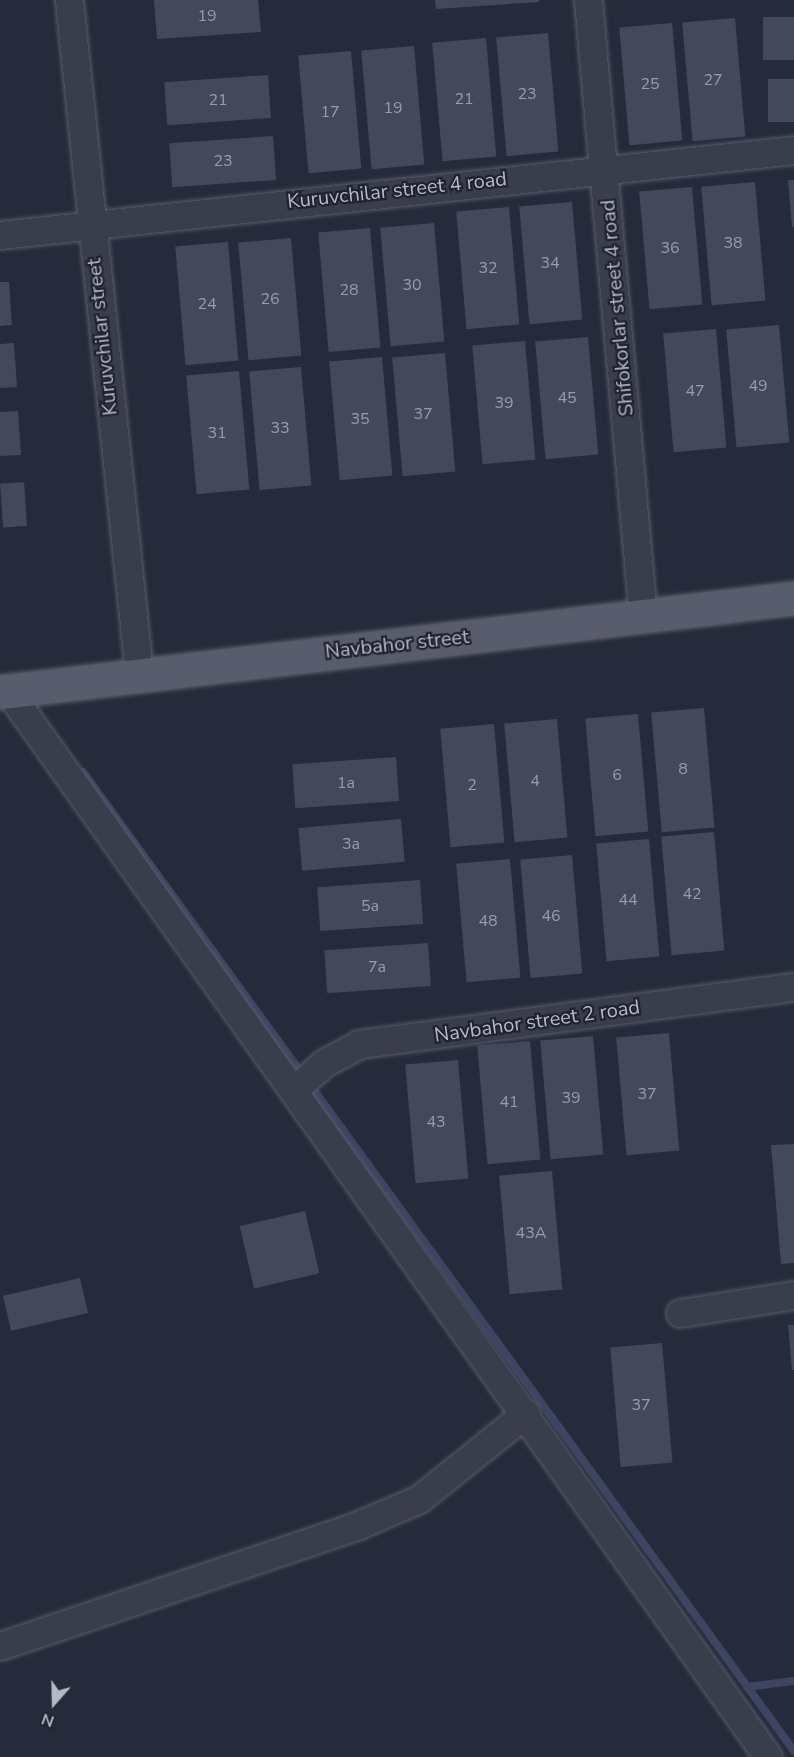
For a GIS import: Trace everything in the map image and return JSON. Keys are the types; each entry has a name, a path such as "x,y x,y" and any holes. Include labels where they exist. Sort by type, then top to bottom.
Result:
{"main road":[{"name":"Navbahor street","path":"4,691 139,673 794,598"}],"street":[{"name":"Kuruvchilar street","path":"69,0 90,224 139,673"},
{"name":"Shifokorlar street 4 road","path":"588,0 605,168 643,616"},
{"name":"Kuruvchilar street 4 road","path":"0,235 605,168 794,150"},
{"path":"4,691 299,1085 768,1757"},
{"name":"Navbahor street 2 road","path":"299,1085 324,1063 358,1044 794,987"},
{"path":"680,1313 794,1295"},
{"path":"0,1646 356,1526 419,1499 526,1413"}],"building":[{"path":"154,0 258,0 261,32 157,39"},
{"path":"435,0 539,0 539,2 436,9"},
{"path":"763,17 794,17 794,60 763,60"},
{"path":"735,18 745,137 693,141 682,23"},
{"path":"672,23 682,141 629,145 619,28"},
{"path":"548,33 558,152 507,156 496,38"},
{"path":"486,38 496,157 443,161 432,43"},
{"path":"414,46 424,165 372,169 361,51"},
{"path":"351,51 361,169 308,173 298,56"},
{"path":"268,75 271,118 167,125 164,82"},
{"path":"768,79 794,79 794,122 768,122"},
{"path":"273,136 276,180 172,187 169,143"},
{"path":"788,180 794,180 794,227 792,227"},
{"path":"755,182 765,301 712,305 701,187"},
{"path":"692,187 702,305 649,309 639,192"},
{"path":"572,202 582,320 529,324 519,207"},
{"path":"509,207 519,325 466,329 456,212"},
{"path":"434,223 444,342 391,346 380,228"},
{"path":"370,228 380,348 329,352 318,233"},
{"path":"291,238 301,356 248,360 238,243"},
{"path":"228,242 238,361 186,365 175,247"},
{"path":"0,282 9,282 12,325 0,326"},
{"path":"779,325 789,443 736,447 726,330"},
{"path":"716,329 726,448 674,452 663,334"},
{"path":"588,337 598,455 545,459 535,342"},
{"path":"525,341 535,460 483,464 472,346"},
{"path":"14,343 17,387 0,388 0,344"},
{"path":"445,353 455,472 403,476 392,358"},
{"path":"382,357 392,476 340,480 329,362"},
{"path":"301,367 311,486 260,490 249,372"},
{"path":"239,371 249,490 197,494 186,376"},
{"path":"18,411 21,455 0,456 0,412"},
{"path":"24,482 27,526 3,528 0,484"},
{"path":"704,708 714,828 662,832 651,713"},
{"path":"638,714 648,832 595,836 585,719"},
{"path":"557,719 567,838 515,842 504,724"},
{"path":"494,724 504,843 451,847 440,729"},
{"path":"396,757 399,801 295,808 292,764"},
{"path":"401,819 405,862 302,871 298,828"},
{"path":"714,832 724,951 672,955 661,837"},
{"path":"649,839 659,957 606,961 596,844"},
{"path":"572,855 582,974 531,978 520,860"},
{"path":"510,859 520,978 467,982 456,864"},
{"path":"420,880 423,924 320,931 317,887"},
{"path":"428,943 431,986 327,993 324,950"},
{"path":"669,1033 679,1151 626,1155 616,1038"},
{"path":"593,1036 603,1155 551,1159 540,1041"},
{"path":"530,1041 540,1160 488,1164 477,1046"},
{"path":"458,1060 468,1179 416,1183 405,1065"},
{"path":"794,1144 794,1263 781,1264 771,1145"},
{"path":"552,1171 562,1290 510,1294 499,1176"},
{"path":"305,1211 319,1273 254,1288 240,1226"},
{"path":"80,1278 88,1313 11,1331 3,1296"},
{"path":"788,1325 794,1325 794,1370 792,1370"},
{"path":"662,1343 672,1463 621,1467 610,1348"}],"waterway":[{"path":"83,772 794,1751"},
{"path":"747,1687 794,1681"}]}
